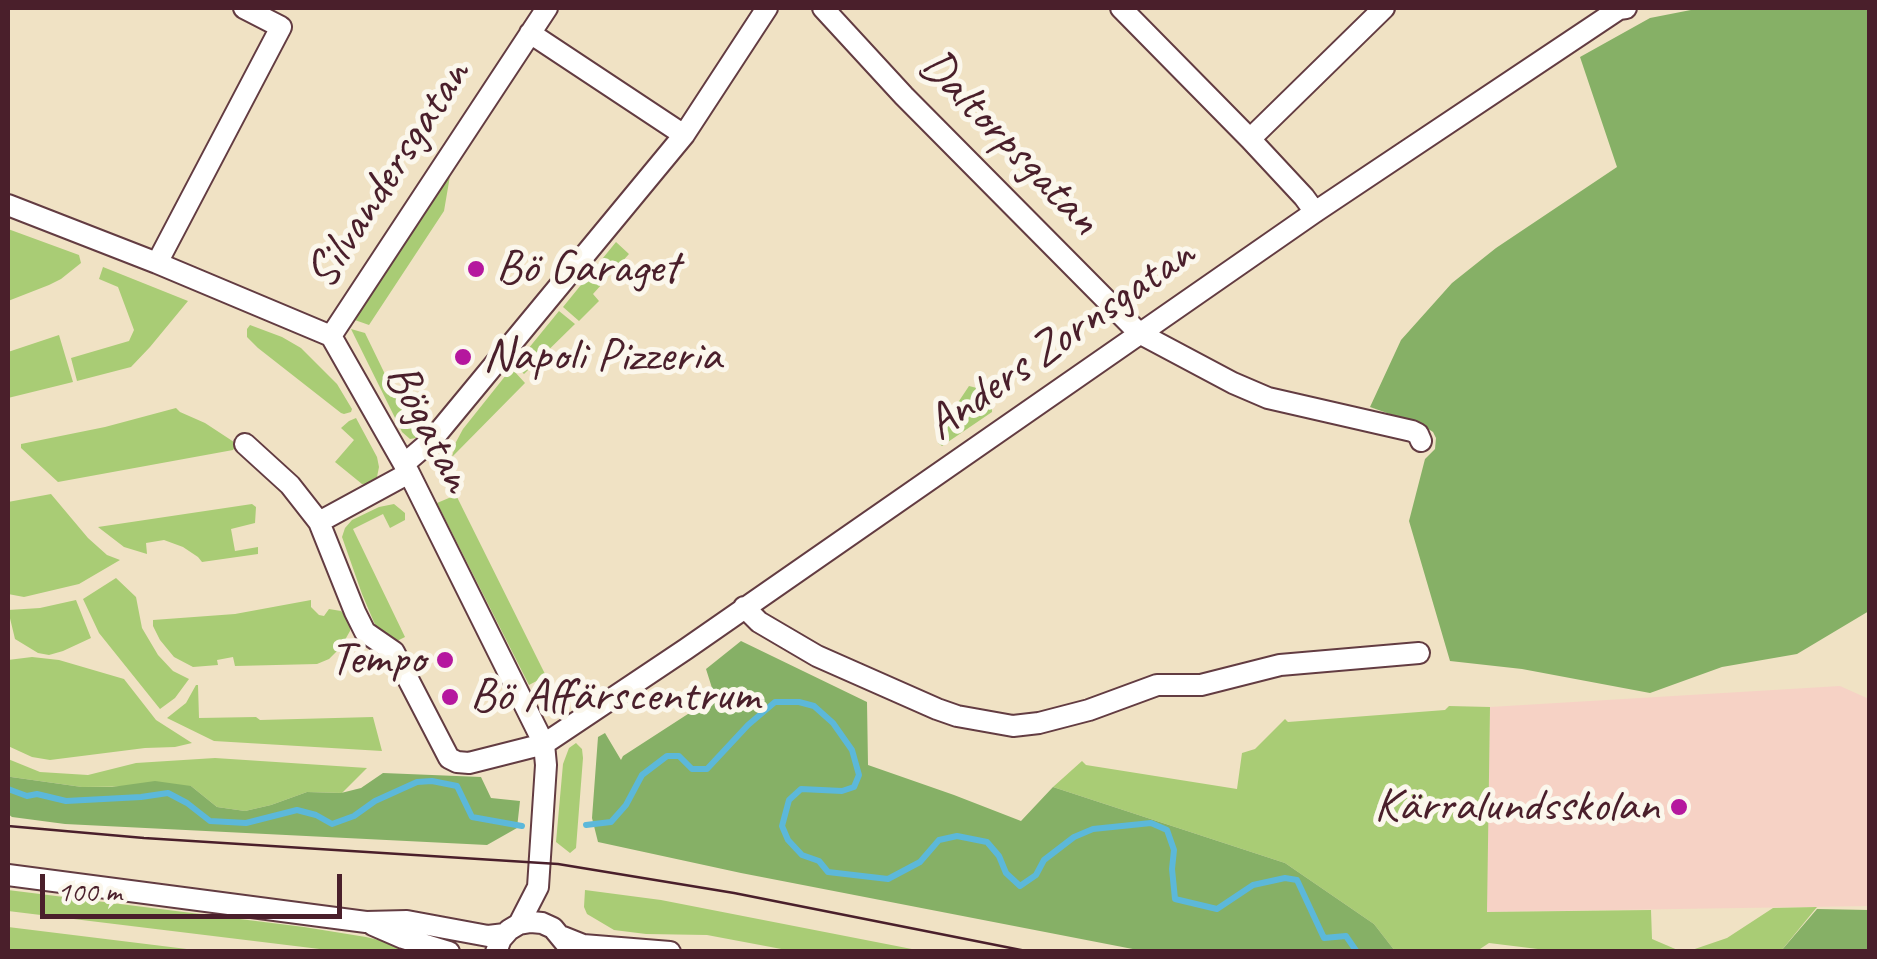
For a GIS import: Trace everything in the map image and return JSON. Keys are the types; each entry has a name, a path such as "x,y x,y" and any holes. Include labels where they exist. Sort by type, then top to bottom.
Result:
{"street":[{"path":"157,262 282,27 244,8"},
{"name":"Silvandersgatan","path":"332,336 546,8"},
{"path":"320,522 407,469 454,415 684,135 767,8"},
{"name":"Daltorpsgatan","path":"824,8 904,96 1139,332 1232,383 1268,398 1412,430 1421,441"},
{"path":"1250,139 1384,8"},
{"name":"Anders Zornsgatan","path":"246,444 290,485 320,522 365,632 394,652 449,758 469,763 544,744 1139,332 1621,8"},
{"path":"1133,12 1315,212"},
{"path":"530,34 684,135"},
{"name":"Bögatan","path":"8,205 157,262 332,336 407,469 544,744 538,887 507,937"},
{"path":"744,607 768,628 817,656 937,709 1012,726 1089,710 1157,685 1202,685 1280,664 1419,653"},
{"path":"8,875 366,922 407,922 488,936 507,937 536,922 562,939 582,945 670,952"},
{"name":"Bögatan","path":"538,887 562,939"},
{"path":"366,922 450,952"}],"shaded area":[{"name":"Kärralundsskolan","path":"1840,686 1869,699 1869,906 1486,912 1490,707"}],"green space":[{"path":"1701,8 1869,8 1869,611 1797,654 1722,667 1650,693 1522,669 1450,661 1409,521 1425,459 1435,449 1436,438 1424,426 1370,407 1401,340 1452,283 1496,248 1617,167 1580,57 1650,18"},
{"path":"451,170 444,211 369,325 352,319"},
{"path":"8,229 79,255 81,263 61,279 8,301"},
{"path":"616,242 629,254 593,294 599,301 579,321 563,307"},
{"path":"103,267 188,301 131,367 77,381 71,358 129,341 134,330 118,287 99,279"},
{"path":"559,311 575,324 524,374 515,365"},
{"path":"250,325 301,348 337,384 351,412 341,413 258,348 247,337"},
{"path":"351,329 365,333 416,438 410,439 402,432"},
{"path":"59,335 73,382 8,398 8,352"},
{"path":"510,370 525,383 452,457 463,429"},
{"path":"969,386 977,388 992,405 992,412 942,446 938,443"},
{"path":"176,408 237,444 233,450 58,482 21,448 21,444"},
{"path":"356,418 379,467 377,477 366,484 335,462 354,440 341,428"},
{"path":"51,494 88,538 107,555 120,560 79,584 24,597 8,594 8,502"},
{"path":"456,495 546,676 529,685 437,503"},
{"path":"252,504 256,507 255,523 231,529 235,551 258,547 258,554 202,562 183,547 164,540 146,543 147,554 124,547 98,527"},
{"path":"394,504 405,513 405,520 390,528 383,514 353,529 405,637 393,643 379,634 342,537 352,520"},
{"path":"116,578 136,597 142,628 158,655 173,671 189,679 175,698 160,709 99,633 83,599"},
{"path":"76,600 91,638 49,655 15,639 8,610"},
{"path":"311,600 311,607 319,615 324,616 329,609 341,611 350,625 341,647 317,664 235,666 233,657 217,660 218,665 193,667 174,657 153,626 153,620 235,614"},
{"path":"741,641 867,702 868,765 1021,821 1053,787 1285,863 1374,924 1395,951 1143,951 598,842 592,818 598,737 605,733 621,760 705,700 712,688 706,669"},
{"path":"8,660 59,660 124,679 156,720 192,743 50,760 8,746"},
{"path":"196,685 199,718 373,717 382,751 214,741 167,718 186,703"},
{"path":"1449,706 1490,707 1487,912 1651,910 1652,939 1680,951 1562,952 1489,943 1477,951 1395,951 1374,924 1285,863 1053,787 1082,761 1086,765 1237,789 1242,753 1255,749 1285,719 1288,722 1445,710"},
{"path":"576,743 583,758 576,848 570,853 556,842 563,764 569,748"},
{"path":"215,758 367,768 342,793 307,792 245,811 217,807 191,786 82,787 8,774 8,759 40,772 88,775 136,763"},
{"path":"383,773 481,777 491,798 520,801 517,828 487,845 65,824 8,814 8,774 82,787 155,781 191,786 217,807 245,811 307,792 341,793 361,788"},
{"path":"8,890 304,927 425,951 336,951 8,911"},
{"path":"585,890 661,900 922,951 792,951 707,935 614,930 587,914"},
{"path":"1817,907 1781,951 1689,951 1727,938 1773,908"},
{"path":"1817,909 1869,910 1869,951 1781,951"},
{"path":"8,927 203,951 8,951"}],"waterway":[{"path":"586,825 611,822 626,805 642,775 667,756 679,756 692,769 707,769 775,702 799,702 814,706 833,723 852,750 859,775 854,787 842,791 801,789 789,800 782,826 788,840 828,872 888,879 920,862 939,840 957,836 987,842 1006,873 1020,886 1036,875 1044,860 1074,837 1093,829 1151,823 1167,830 1174,850 1175,899 1217,909 1253,885 1285,878 1297,880 1324,938 1346,936 1357,952"},
{"path":"8,789 27,796 37,794 66,801 168,793 210,821 246,823 297,810 332,824 417,782 432,781 457,786 472,817 522,826"}],"tram line":[{"path":"8,826 558,864 734,893 1031,952"}],"place":[{"name":"Bö Garaget","path":"476,269"},
{"name":"Napoli Pizzeria","path":"463,357"},
{"name":"Tempo","path":"445,660"},
{"name":"Bö Affärscentrum","path":"450,697"},
{"name":"Kärralundsskolan","path":"1679,807"}]}
